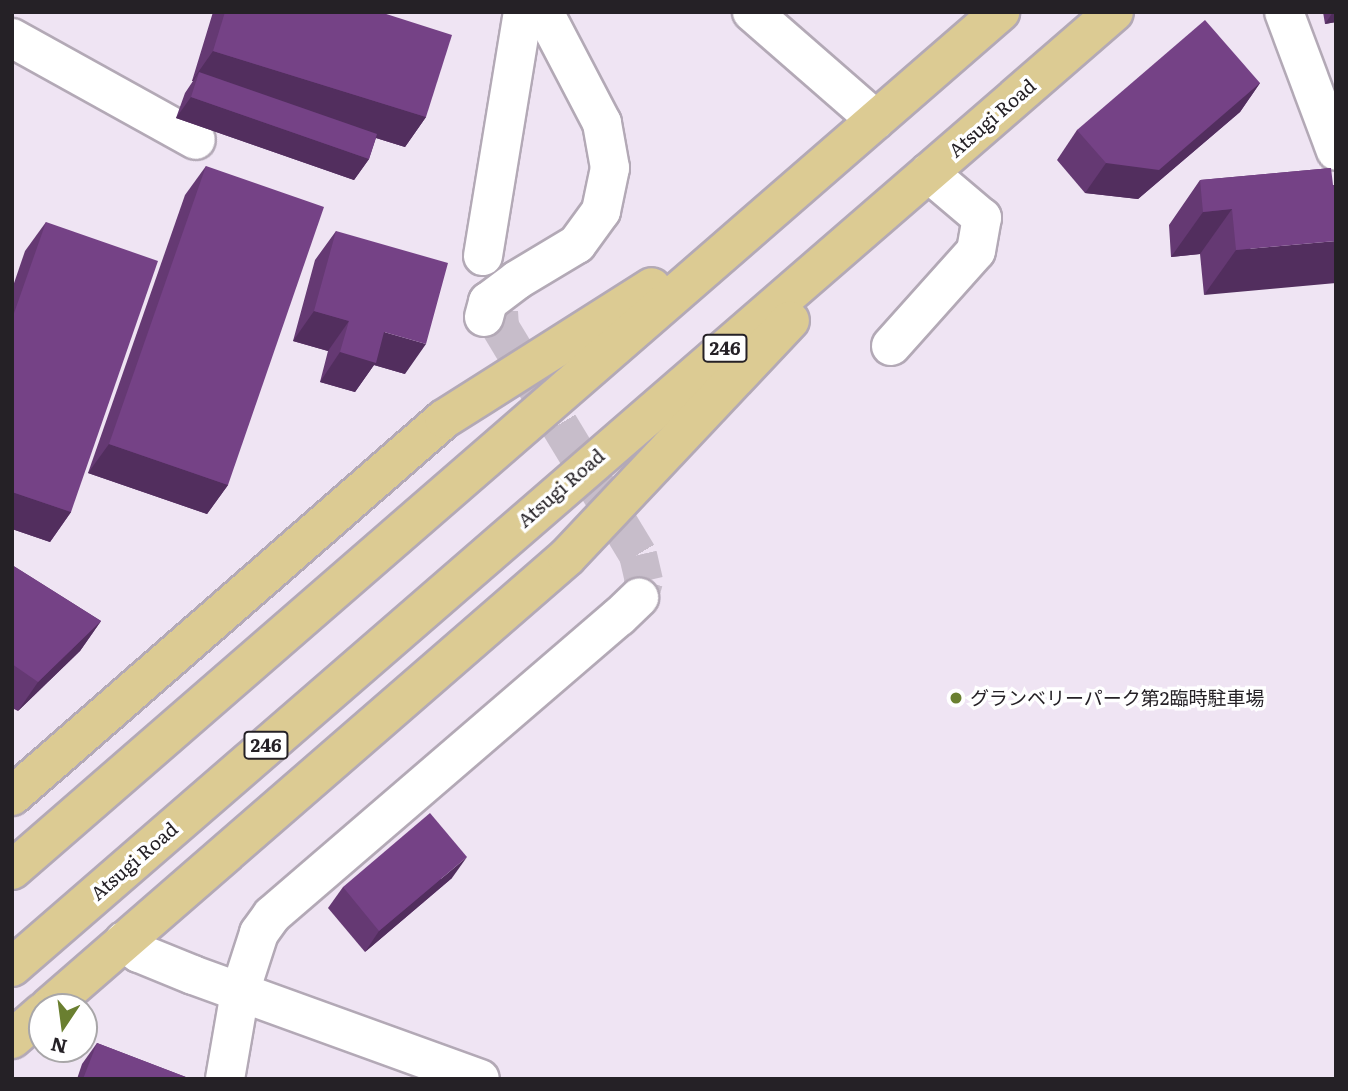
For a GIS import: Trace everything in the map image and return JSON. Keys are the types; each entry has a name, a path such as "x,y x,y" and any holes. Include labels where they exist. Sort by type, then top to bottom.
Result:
{"highway":[{"path":"12,870 479,461 1000,12"},
{"name":"Atsugi Road","path":"12,967 521,523 1114,12"},
{"path":"65,993 567,557 929,173"},
{"path":"12,796 444,419 769,212"},
{"path":"12,1039 28,1025"}],"street":[{"path":"483,256 523,12"},
{"path":"500,303 577,244 601,211 610,168 603,123 544,12"},
{"path":"752,12 876,120"},
{"path":"1284,12 1336,151"},
{"path":"12,38 196,140"},
{"path":"891,346 976,251 982,218 929,173"},
{"path":"225,1079 240,992 259,933 272,915 629,602"},
{"path":"124,941 139,953 480,1079"}],"building":[{"path":"225,12 380,12 452,35 426,117 213,51"},
{"path":"1205,20 1260,83 1159,170 1106,163 1077,130"},
{"path":"199,72 377,134 369,159 191,97"},
{"path":"206,166 324,207 228,485 109,444"},
{"path":"1331,168 1333,185 1336,185 1336,241 1236,250 1232,209 1203,212 1200,180"},
{"path":"46,222 158,261 71,512 12,492 12,319"},
{"path":"336,231 448,263 426,344 384,332 376,363 340,352 349,321 314,311"},
{"path":"12,565 101,621 38,682 12,664"},
{"path":"430,813 467,857 379,931 343,887"},
{"path":"98,1043 191,1079 83,1079 89,1063 98,1063"}],"tunnel":[{"path":"499,312 500,327 638,555 644,581 639,598"}],"place":[{"name":"グランベリーパーク第2臨時駐車場","path":"956,698"}]}
